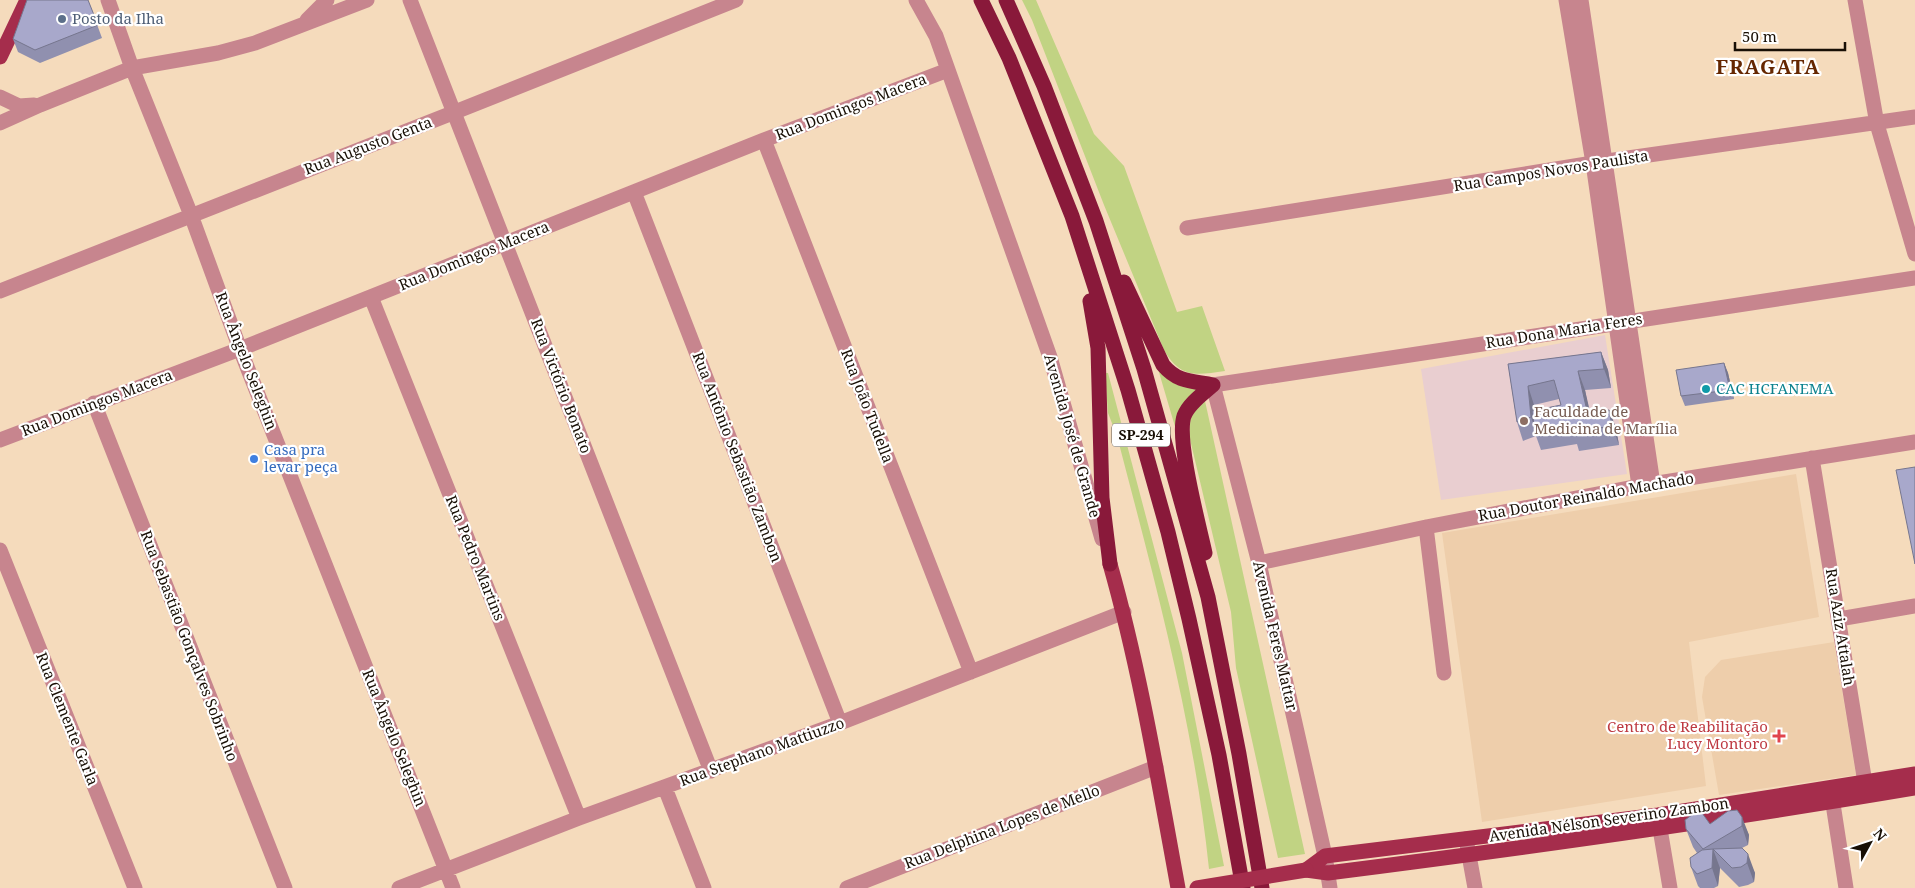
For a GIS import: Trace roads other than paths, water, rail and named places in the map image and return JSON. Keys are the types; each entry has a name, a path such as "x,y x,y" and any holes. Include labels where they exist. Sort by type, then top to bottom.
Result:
{"highway":[{"name":"SP-294","path":"981,0 1009,58 1072,216 1128,390 1168,532 1219,755 1243,888"},
{"name":"SP-294","path":"1006,0 1044,86 1096,220 1144,369 1208,597 1239,754 1262,888"},
{"path":"1072,216 1095,324 1098,348 1102,498 1110,564"},
{"path":"1096,220 1163,365 1171,374 1180,379 1213,385"},
{"path":"1208,597 1208,566 1185,459 1183,422 1185,414 1191,405 1213,385"}],"main road":[{"path":"0,57 27,0"},
{"name":"Avenida José de Grande","path":"1110,564 1124,612 1156,767 1178,888"},
{"name":"Avenida Nélson Severino Zambon","path":"1866,790 1915,774"},
{"name":"Avenida Nélson Severino Zambon","path":"1196,888 1306,870 1325,856 1466,839 1579,832 1660,822 1866,790 1915,788"},
{"name":"Avenida Nélson Severino Zambon","path":"1306,870 1329,880 1469,855 1579,832"}],"street":[{"name":"Rua Ângelo Seleghin","path":"108,0 132,68 191,215 240,349 453,888"},
{"path":"302,25 327,0"},
{"path":"0,123 40,104 132,68 255,43 367,0"},
{"name":"Rua Victório Bonato","path":"410,0 711,771"},
{"name":"Rua Augusto Genta","path":"0,291 736,0"},
{"name":"Avenida José de Grande","path":"916,0 936,36 1050,357 1110,564"},
{"path":"1855,0 1877,124 1915,254"},
{"path":"1576,1 1646,485"},
{"name":"Rua Domingos Macera","path":"0,440 240,349 764,140 948,70"},
{"path":"0,97 19,106 40,104"},
{"name":"Rua Campos Novos Paulista","path":"1187,228 1599,162 1877,124 1915,117"},
{"name":"Rua João Tudella","path":"764,140 971,672"},
{"name":"Rua Antônio Sebastião Zambon","path":"634,192 840,723"},
{"name":"Rua Dona Maria Feres","path":"1213,385 1915,278"},
{"name":"Rua Pedro Martins","path":"371,297 579,818"},
{"name":"Avenida Feres Mattar","path":"1213,385 1259,564 1329,880"},
{"name":"Rua Sebastião Gonçalves Sobrinho","path":"94,403 284,888"},
{"name":"Rua Doutor Reinaldo Machado","path":"1259,564 1426,527 1646,485 1915,442"},
{"name":"Rua Aziz Attalah","path":"1812,458 1866,790"},
{"path":"1426,527 1444,673"},
{"name":"Rua Clemente Garla","path":"0,550 135,888"},
{"path":"1839,619 1915,606"},
{"name":"Rua Stephano Mattiuzzo","path":"399,888 579,818 840,723 1124,612"},
{"name":"Rua Delphina Lopes de Mello","path":"847,888 1156,767"},
{"path":"665,788 704,888"},
{"path":"1832,796 1846,888"},
{"path":"1660,822 1670,888"},
{"path":"1466,839 1475,888"}],"place":[{"name":"Posto da Ilha","path":"62,19"},
{"name":"CAC HCFANEMA","path":"1706,389"},
{"name":"Faculdade de Medicina de Marília","path":"1524,421"},
{"name":"Casa pra levar peça","path":"254,459"},
{"name":"Centro de Reabilitação Lucy Montoro","path":"1779,736"}],"district":[{"name":"FRAGATA","path":"1768,67"}]}
